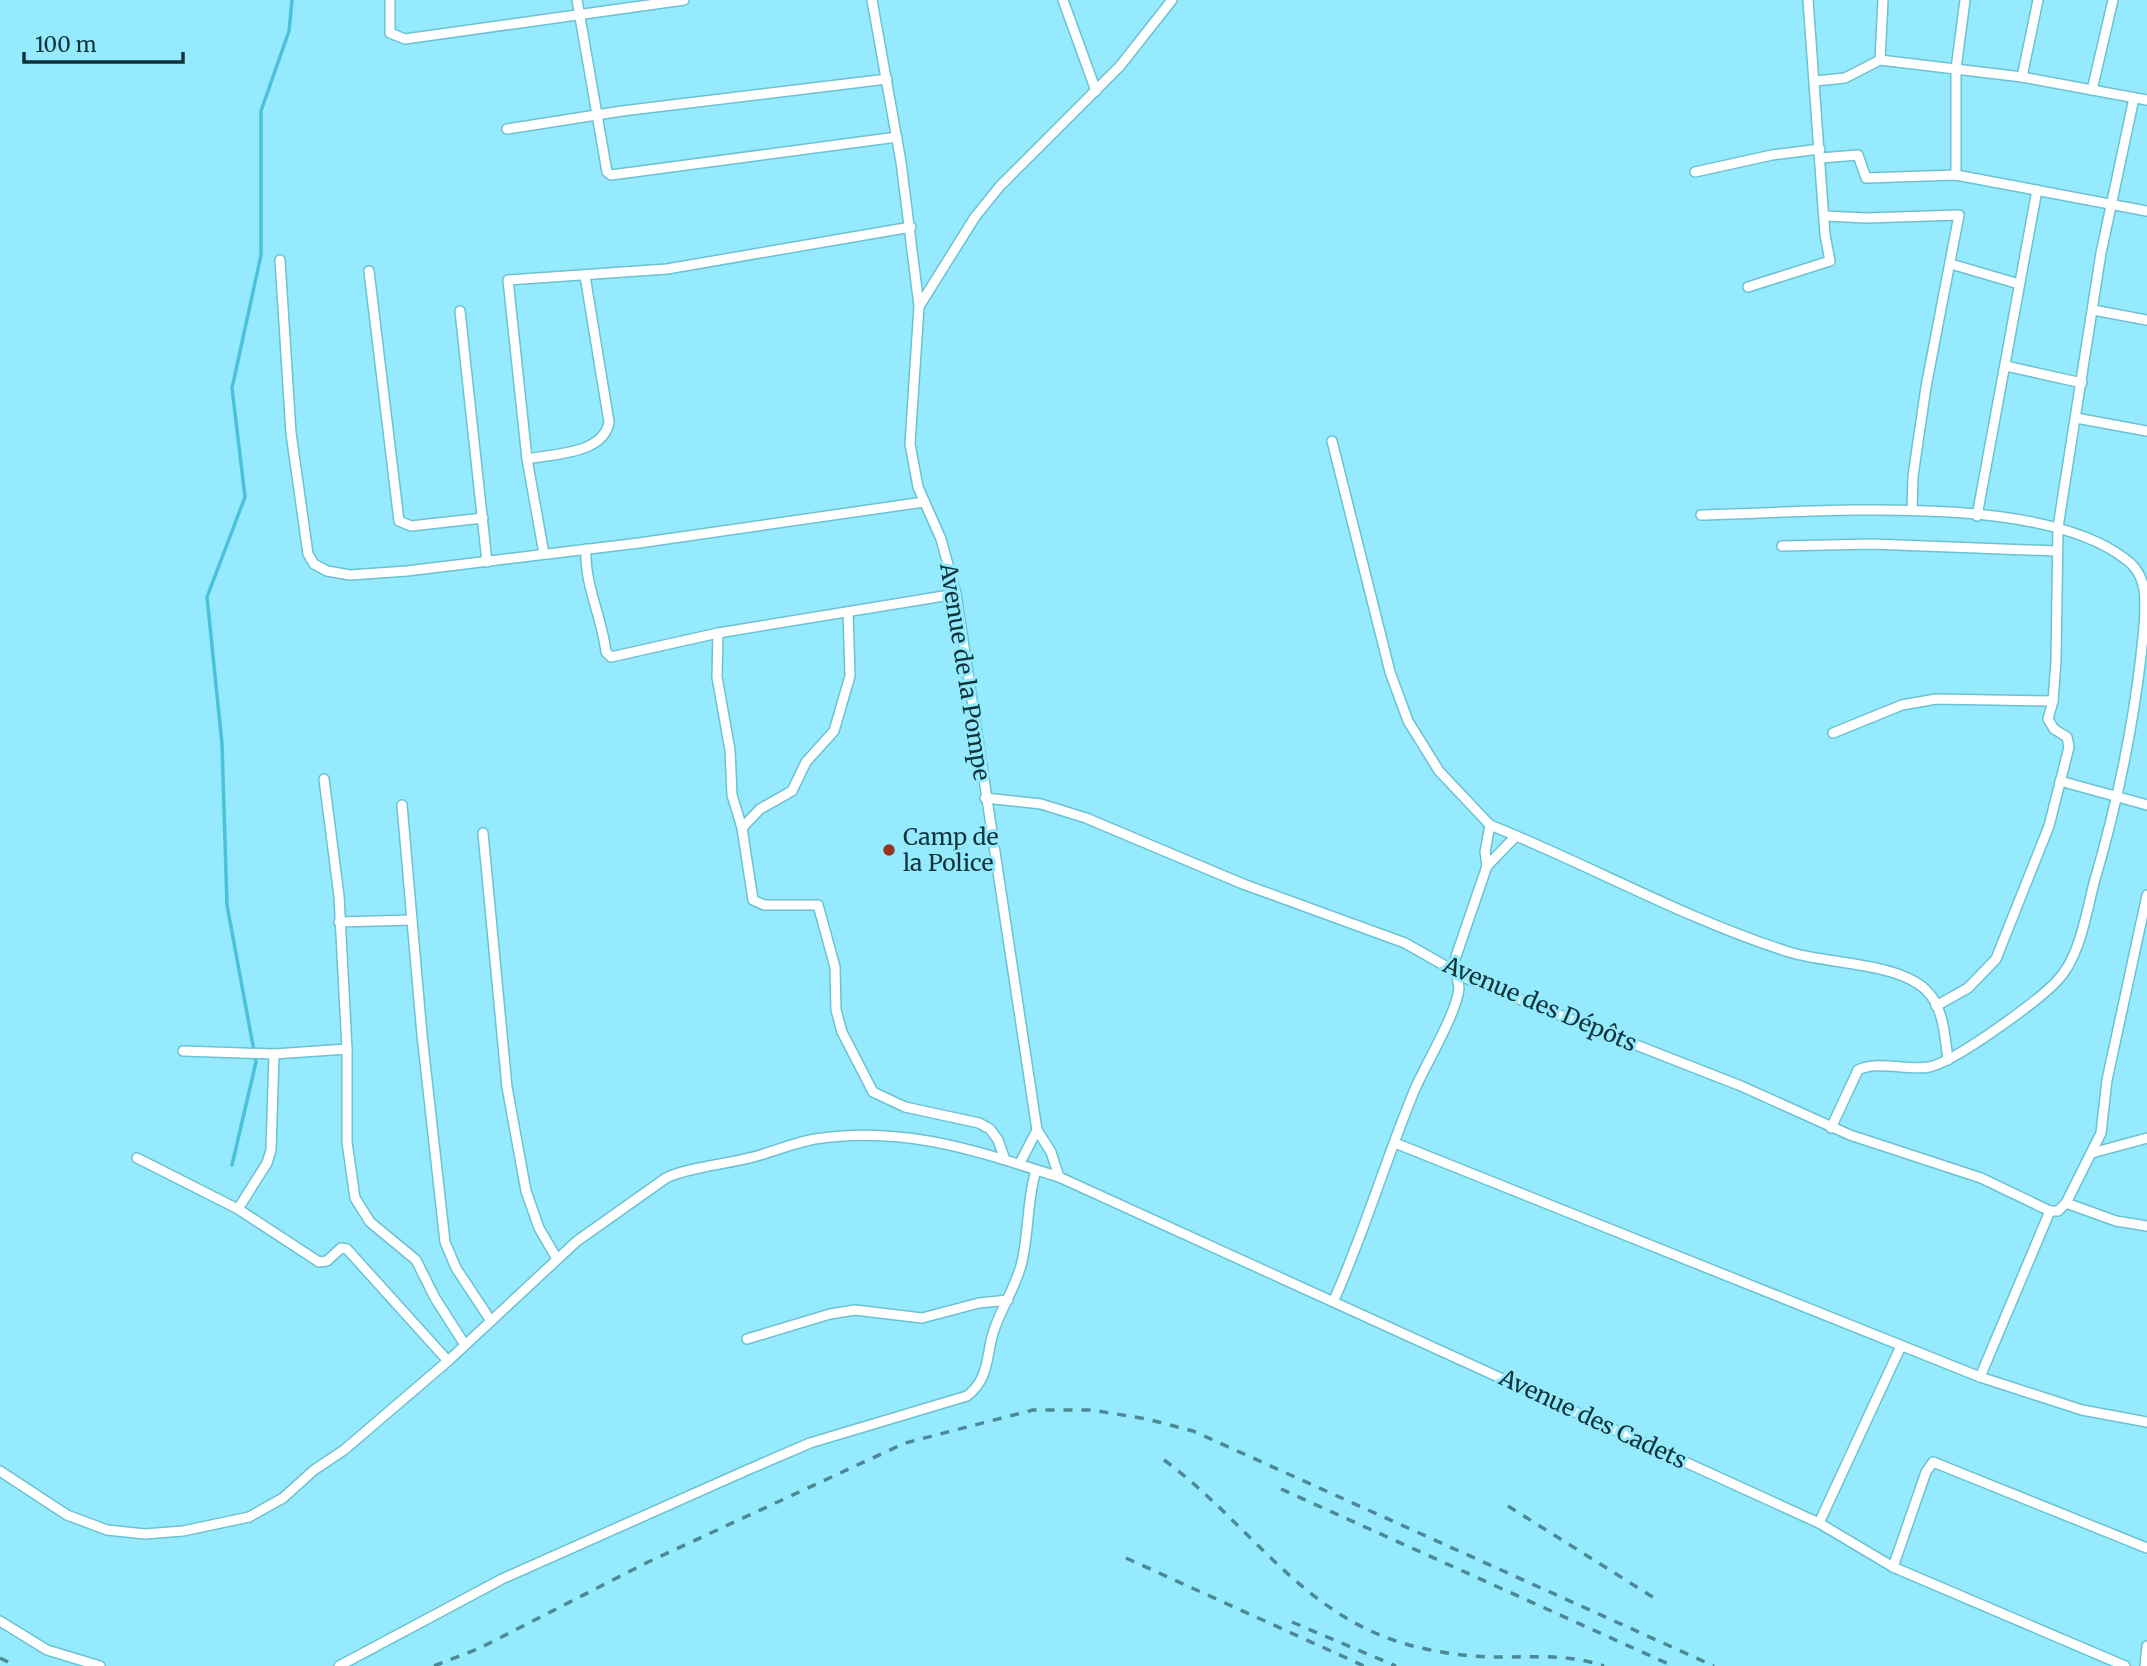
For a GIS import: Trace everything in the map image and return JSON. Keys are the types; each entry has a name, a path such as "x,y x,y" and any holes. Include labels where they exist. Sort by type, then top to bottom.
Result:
{"street":[{"path":"390,0 390,33 405,39 684,0"},
{"path":"577,0 607,172 616,175 897,137"},
{"name":"Avenue de la Pompe","path":"872,0 911,227 919,306 910,444 918,487 941,539 957,594 985,798 1037,1130 1051,1152 1059,1177"},
{"path":"1063,0 1096,91"},
{"path":"919,306 975,217 1000,186 1120,66 1172,0"},
{"path":"1748,287 1828,264 1808,0"},
{"path":"1880,60 1883,0"},
{"path":"1955,175 1956,69 1965,0"},
{"path":"2022,78 2038,0"},
{"path":"2092,90 2113,0"},
{"path":"1815,81 1845,78 1880,60 2022,78 2147,100"},
{"path":"507,129 596,114 887,79"},
{"path":"1936,1006 1968,988 1996,959 2049,826 2070,742 2050,724 2057,633 2058,527 2093,310 2134,98"},
{"path":"1695,172 1772,155 1858,155 1866,178 1955,175 2147,211"},
{"path":"1977,516 2037,190"},
{"path":"1825,216 1883,218 1955,214 1960,219 1926,387 1913,476 1912,510"},
{"path":"544,554 527,459 507,282 535,277 585,276 717,262 911,227"},
{"path":"281,260 296,479 308,554 314,564 327,571 351,575 487,562 924,502"},
{"path":"1951,264 2019,284"},
{"path":"369,271 400,520 411,526 483,518"},
{"path":"527,459 588,446 602,441 608,433 609,422 585,276"},
{"path":"2093,310 2147,320"},
{"path":"460,311 487,562"},
{"path":"2006,366 2082,383"},
{"path":"2076,418 2147,431"},
{"path":"1332,441 1390,672 1404,712 1439,771 1490,825 1740,936 1793,953 1862,965 1918,984 1927,991 1936,1006 1944,1030 1948,1060"},
{"path":"1701,516 1912,510 2058,527 2079,533 2124,558 2139,573 2142,582 2146,610 2139,684 2117,799 2082,928 2065,972 2039,997 1948,1060 1924,1067 1862,1068 1856,1073 1831,1128"},
{"path":"1782,546 1872,544 2056,551"},
{"path":"586,549 586,572 601,618 606,652 611,657 718,633 957,594"},
{"path":"743,828 760,808 792,791 806,762 834,731 850,676 848,612"},
{"path":"718,633 717,677 730,750 732,795 743,828 753,900 764,905 815,903 820,908 835,967 836,1010 842,1032 873,1093 905,1107 979,1123 990,1129 1004,1157"},
{"path":"1833,733 1902,705 1936,699 2053,701"},
{"path":"324,779 339,922 347,1049 347,1142 355,1198 370,1222 416,1260 435,1298 465,1345"},
{"path":"2060,781 2117,799 2147,805"},
{"name":"Avenue des Dépôts","path":"985,798 1041,804 1086,818 1243,884 1405,943 1470,980 1741,1086 1831,1128 1981,1178 2050,1211"},
{"path":"402,806 445,1242 456,1268 491,1321"},
{"path":"1487,866 1485,852 1490,825"},
{"path":"483,834 507,1087 526,1191 539,1228 557,1259"},
{"path":"1459,989 1453,972 1487,866 1516,835"},
{"path":"1980,1377 2050,1211 2058,1211 2066,1203 2101,1133 2107,1080 2147,895"},
{"path":"339,922 412,920"},
{"path":"1334,1300 1459,989 1470,980"},
{"path":"183,1051 274,1054 347,1049"},
{"path":"238,1209 267,1163 271,1150 274,1054"},
{"path":"1020,1163 1037,1130"},
{"name":"Avenue des Cadets","path":"0,1471 67,1515 107,1530 145,1534 218,1525 249,1517 283,1498 448,1361 597,1225 677,1172 713,1167 801,1142 836,1137 909,1137 1004,1157 1059,1177 1819,1523 1893,1567 2125,1666"},
{"path":"2092,1153 2147,1138"},
{"path":"1395,1143 1980,1377 2082,1410 2147,1422"},
{"path":"137,1158 238,1209 319,1262 327,1261 341,1248 347,1249 448,1361"},
{"path":"339,1666 502,1579 810,1443 967,1396 979,1387 986,1374 993,1333 1023,1259 1030,1193 1036,1170"},
{"path":"2066,1203 2116,1221 2147,1226"},
{"path":"747,1339 855,1310 922,1318 979,1303 1008,1300"},
{"path":"1819,1523 1901,1346"},
{"path":"1893,1567 1926,1472 1933,1462 2147,1549"},
{"path":"0,1621 47,1650 100,1666"},
{"path":"2145,1666 2147,1646"}],"waterway":[{"path":"232,1165 256,1062 227,905 222,744 207,597 245,497 232,388 261,255 261,111 289,31 292,0"}],"railway":[{"path":"434,1666 480,1648 646,1563 905,1443 1033,1410 1092,1410 1147,1419 1193,1431 1714,1666"},
{"path":"1164,1460 1195,1485 1309,1592 1374,1633 1434,1651 1487,1657 1565,1658 1604,1666"},
{"path":"1281,1489 1673,1666"},
{"path":"1508,1506 1659,1601"},
{"path":"1126,1558 1364,1666"},
{"path":"1292,1622 1396,1666"},
{"path":"0,1658 16,1666"}],"place":[{"name":"Camp de la Police","path":"889,850"}]}
